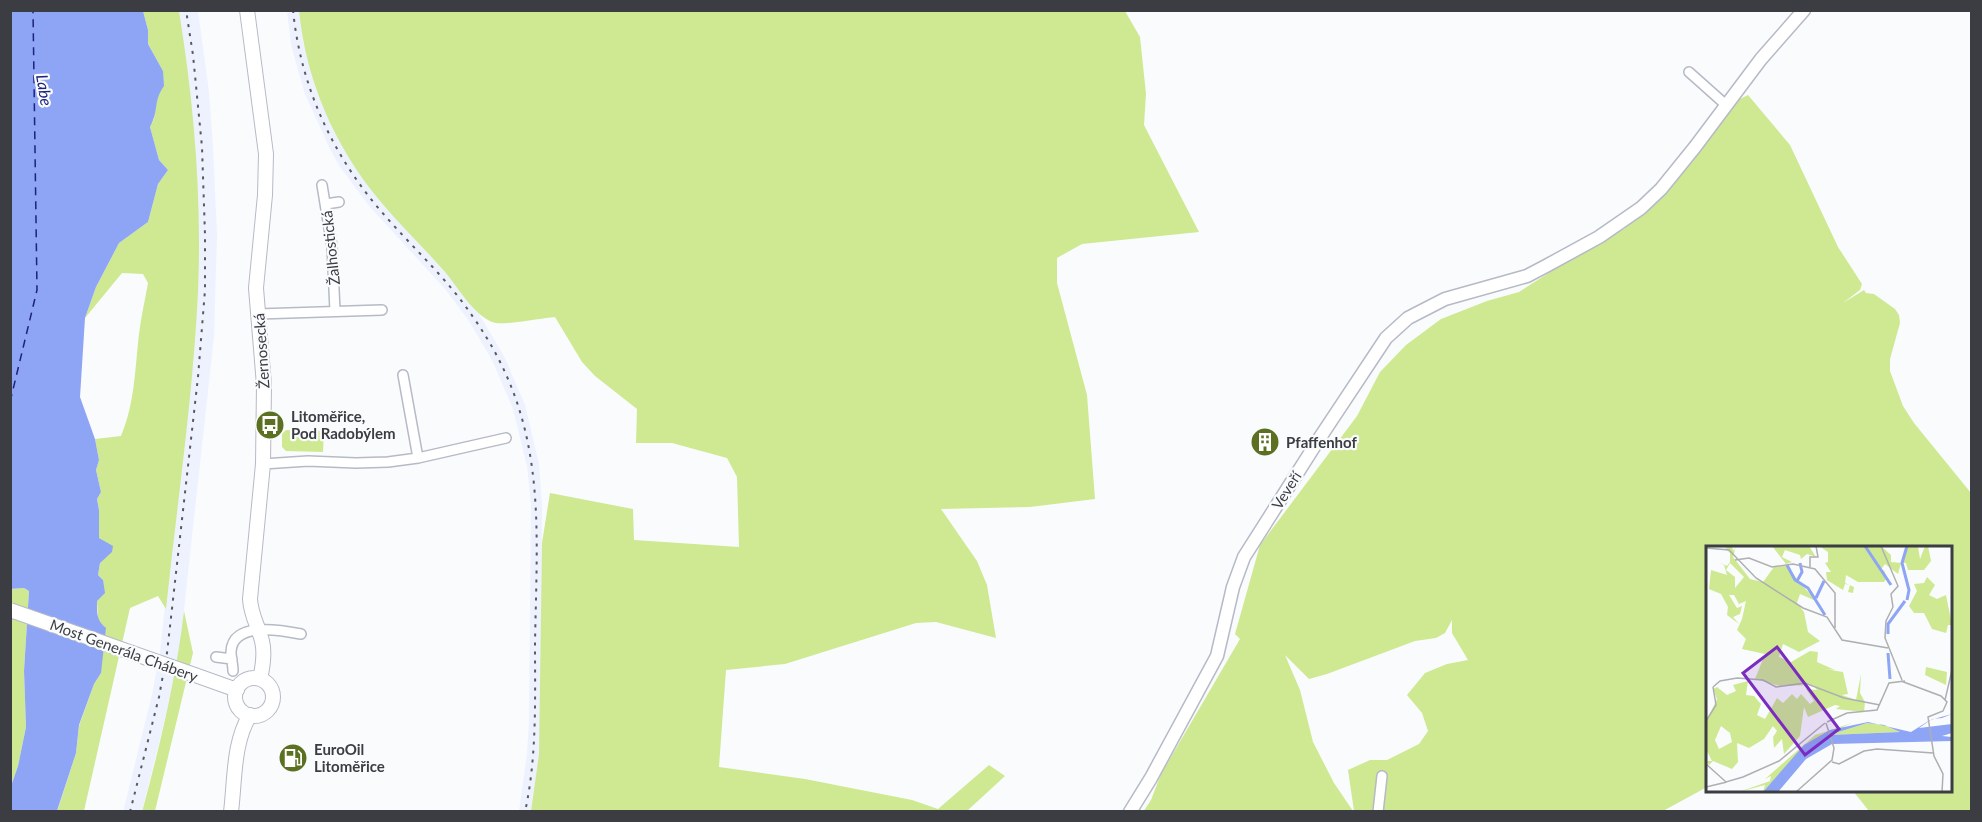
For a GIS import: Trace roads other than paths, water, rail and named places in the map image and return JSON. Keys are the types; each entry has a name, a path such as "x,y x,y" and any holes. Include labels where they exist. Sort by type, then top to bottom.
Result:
{"main road":[{"name":"Žernosecká","path":"247,10 266,154 265,195 256,288 264,385 263,464 250,599 251,613 262,642 264,655 260,679"},
{"name":"Most Generála Chábery","path":"10,609 237,690"},
{"path":"260,679 270,686 273,699 268,710 250,715 244,712 237,702 237,690 246,680 260,679"},
{"path":"231,812 239,746 242,732 250,715"}],"street":[{"name":"Veveří","path":"1130,812 1151,778 1216,656 1244,557 1386,338 1408,318 1445,299 1527,276 1618,226 1641,208 1661,189 1761,59 1804,10"},
{"path":"1689,72 1726,105"},
{"name":"Žalhostická","path":"322,185 334,276 335,311"},
{"path":"326,204 339,202"},
{"path":"258,315 382,310"},
{"path":"403,375 418,458"},
{"path":"263,464 308,461 356,464 418,458 506,438"},
{"path":"233,671 231,651 237,636 273,629 301,634"},
{"path":"216,657 232,659"},
{"path":"1378,812 1382,776"}],"water":[{"name":"Labe","path":"10,11 143,11 148,30 148,44 163,71 164,86 158,96 150,127 159,160 168,170 158,184 148,222 119,243 96,287 85,318 80,397 95,439 99,460 96,470 101,492 97,499 99,538 113,546 112,552 100,563 98,575 103,580 105,593 97,601 99,619 106,628 101,673 94,684 79,725 76,753 57,811 11,811 11,786 18,766 26,727 24,671 29,591 24,588 10,589"}],"railway":[{"path":"130,812 159,697 167,653 198,377 205,290 202,147 186,10"},
{"path":"293,10 302,63 310,88 319,113 344,160 375,204 438,273 473,317 497,356 515,396 526,435 533,474 537,556 534,728 532,770 525,812"}],"place":[{"name":"Litoměřice, Pod Radobýlem","path":"270,425"},
{"name":"Pfaffenhof","path":"1265,442"},
{"name":"EuroOil Litoměřice","path":"293,758"}]}
